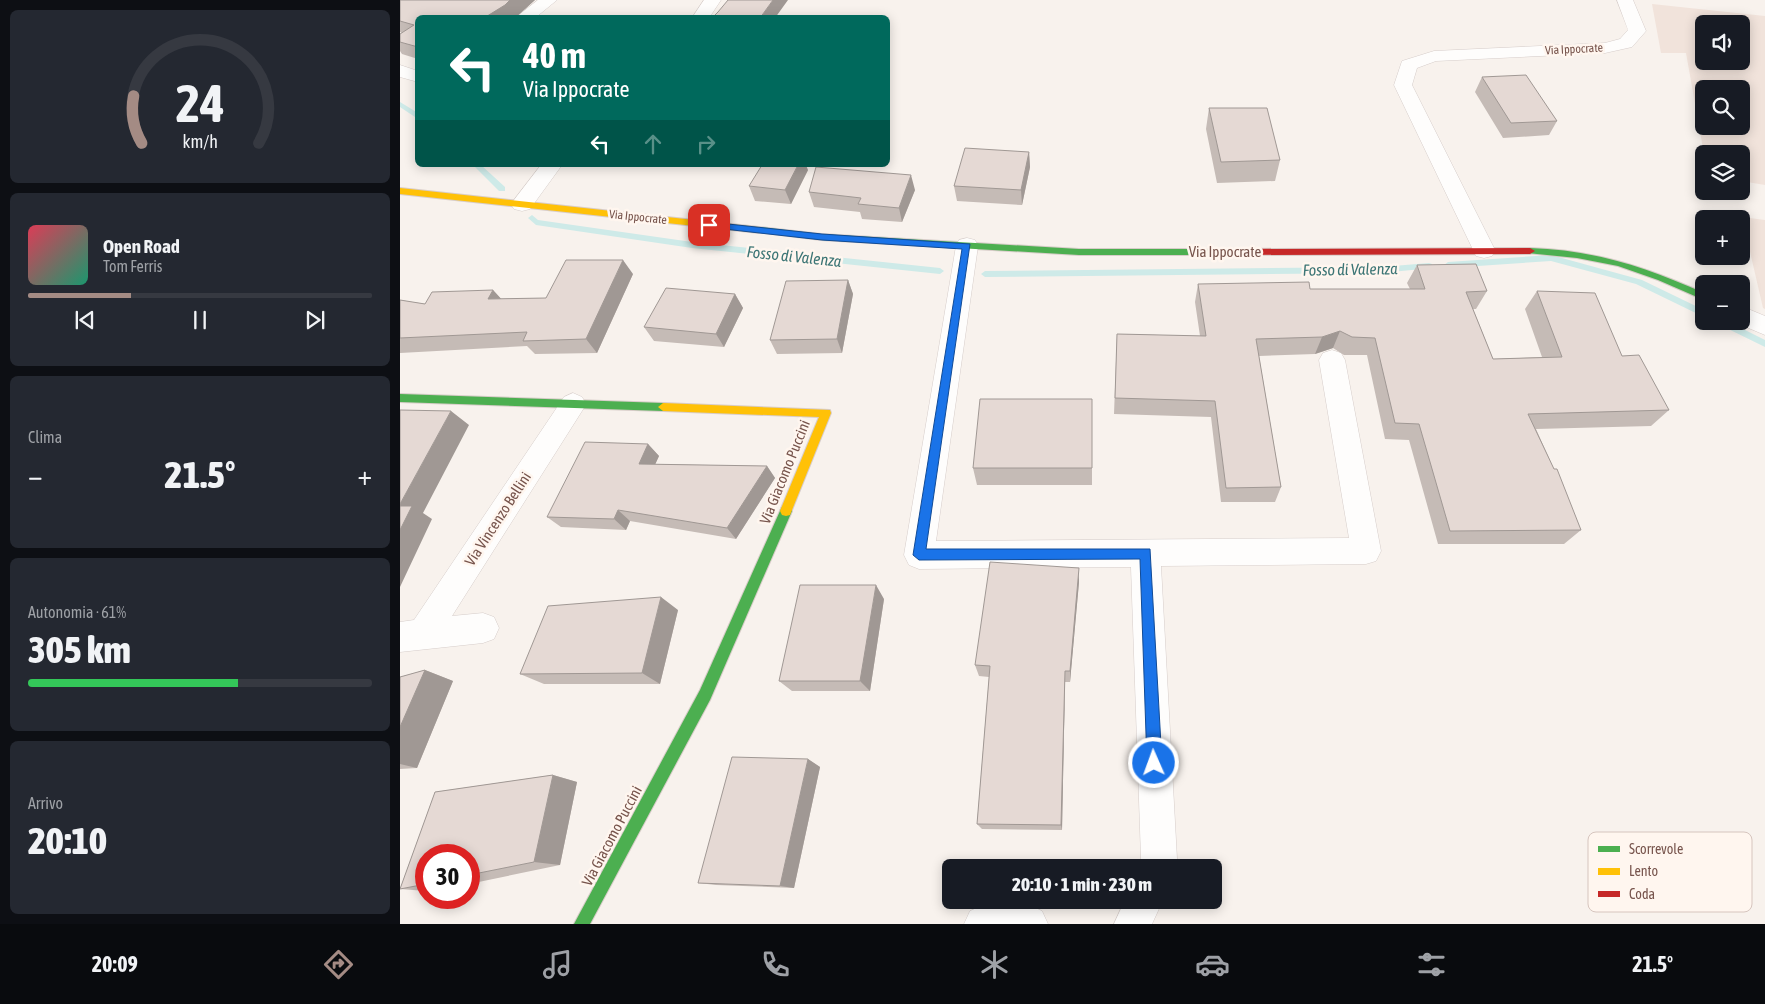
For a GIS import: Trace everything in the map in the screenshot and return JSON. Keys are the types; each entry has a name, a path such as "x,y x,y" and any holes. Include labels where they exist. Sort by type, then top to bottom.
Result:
{"street":[{"path":"527,15 549,0"},
{"path":"702,15 713,0"},
{"name":"Via Ippocrate","path":"1484,250 1403,85 1409,66 1434,56 1606,48 1626,43 1637,31 1625,0"},
{"path":"400,71 415,76"},
{"path":"522,204 550,167"},
{"name":"Via Ippocrate","path":"400,191 822,237 1078,252 1557,251 1610,259 1655,274 1695,293"},
{"path":"967,246 919,555 1366,551 1332,360"},
{"path":"1750,319 1765,326"},
{"name":"Via Giacomo Puccini","path":"400,398 826,412 799,482 705,695 582,924"},
{"name":"Via Vincenzo Bellini","path":"412,636 573,404"},
{"path":"1146,553 1159,859"},
{"name":"Via Vincenzo Bellini","path":"412,636 483,628"},
{"path":"1133,924 1140,909"},
{"path":"983,924 1023,921 1029,924"}],"shaded area":[{"path":"1652,4 1765,16 1765,185 1750,182 1750,145 1702,145 1701,135 1750,135 1750,80 1695,80 1695,104 1686,53 1661,53"},
{"path":"1750,218 1765,220 1765,309 1763,308 1750,252"}],"building":[{"path":"400,0 510,0 489,15 415,15 415,46 400,42 400,34 414,25 400,21"},
{"path":"728,0 773,0 762,15 715,15"},
{"path":"1526,75 1557,121 1511,123 1482,77"},
{"path":"1209,108 1267,108 1280,160 1221,162"},
{"path":"965,148 1029,152 1021,190 954,186"},
{"path":"761,167 797,167 785,190 749,186"},
{"path":"816,167 911,175 899,208 858,204 861,198 809,192"},
{"path":"566,260 623,260 586,339 523,341 527,332 400,338 400,300 425,304 432,292 493,290 488,299 546,298"},
{"path":"1476,264 1487,291 1466,292 1493,359 1562,357 1537,291 1595,293 1622,356 1639,355 1669,410 1528,414 1554,469 1557,469 1581,530 1450,531 1419,424 1395,423 1375,338 1352,337 1340,331 1322,337 1256,339 1281,487 1226,488 1215,401 1115,398 1117,334 1206,336 1198,284 1309,282 1310,289 1425,289 1417,265"},
{"path":"848,280 837,339 770,340 786,281"},
{"path":"666,288 735,294 716,334 644,327"},
{"path":"980,399 1092,399 1092,468 973,468"},
{"path":"400,410 451,411 400,504"},
{"path":"585,442 648,444 639,464 767,466 727,528 618,510 614,519 547,517"},
{"path":"400,506 412,506 400,530"},
{"path":"990,562 1079,568 1070,671 1065,671 1061,825 977,824 990,666 975,665"},
{"path":"800,585 876,585 860,681 779,681"},
{"path":"661,597 642,673 520,674 548,606"},
{"path":"425,670 400,727 400,677"},
{"path":"732,757 808,759 780,886 698,883"},
{"path":"553,775 534,862 480,873 480,844 416,844 435,792"},
{"path":"415,847 415,886 400,889"}],"waterway":[{"name":"Fosso di Valenza","path":"400,104 415,115"},
{"name":"Fosso di Valenza","path":"479,167 502,189"},
{"name":"Fosso di Valenza","path":"532,218 536,222 692,245 940,271"},
{"name":"Fosso di Valenza","path":"1448,265 1551,258 1639,282 1695,310"},
{"name":"Fosso di Valenza","path":"985,274 1381,270 1429,266"},
{"name":"Fosso di Valenza","path":"1737,330 1765,344"}],"traffic: fast":[{"path":"759,230 821,237 1079,252 1233,252"},
{"path":"1530,251 1577,254 1599,258 1640,270 1695,293"},
{"path":"400,398 663,407"},
{"path":"582,924 705,695 786,511"}],"traffic: slow":[{"path":"400,191 759,230"},
{"path":"663,407 826,413 786,511"}],"traffic: jam":[{"path":"1233,252 1530,251"}],"route":[{"path":"709,225 822,237 967,246 919,555 1146,553 1154,763"}]}
